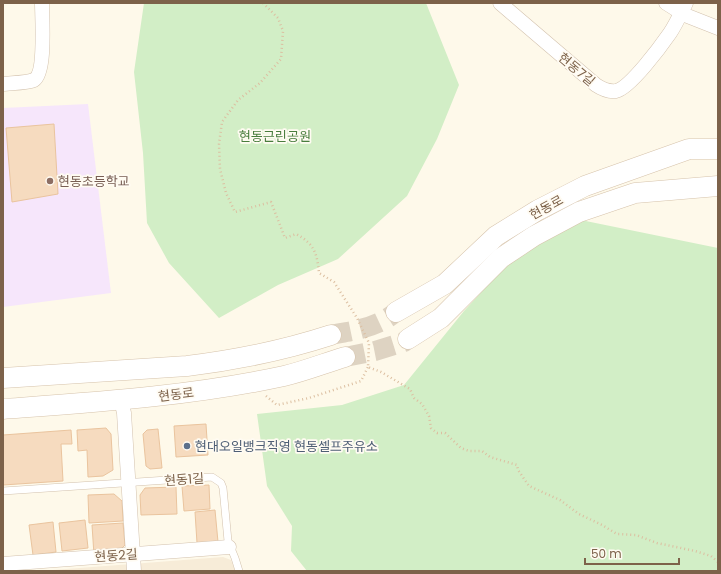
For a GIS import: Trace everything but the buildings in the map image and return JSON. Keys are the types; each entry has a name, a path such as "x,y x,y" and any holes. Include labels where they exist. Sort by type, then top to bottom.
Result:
{"main road":[{"name":"현동로","path":"396,312 445,284 496,236 538,210 585,186 689,149 718,148"},
{"name":"현동로","path":"408,339 441,318 501,258 534,236 579,212 635,193 718,186"},
{"name":"현동로","path":"3,378 187,366 212,363 306,344 331,335"},
{"name":"현동로","path":"3,409 121,400 193,392 301,372 345,357"}],"street":[{"path":"3,84 34,80 38,76 42,65 42,3"},
{"name":"현동7길","path":"500,3 596,85 603,90 609,91 617,91 626,86 669,34 684,8"},
{"path":"666,3 684,8 702,23 718,28"},
{"path":"121,400 124,413 134,571"},
{"name":"현동2길","path":"3,564 229,546"}],"lane":[{"name":"현동1길","path":"3,491 212,477 218,479 223,488 226,532 229,546"},
{"path":"229,546 239,571"}],"path":[{"path":"250,382 277,405 309,398 361,381 368,367"}],"shaded area":[{"name":"현동초등학교","path":"88,104 111,293 3,307 3,108"},
{"path":"223,557 231,560 235,571 40,571"}],"green space":[{"name":"현동근린공원","path":"144,3 426,3 459,85 437,139 407,196 338,259 278,285 219,318 169,263 147,223 143,153 134,72"},
{"path":"571,218 718,248 718,571 307,571 291,551 292,526 267,486 257,414 342,405 404,385 464,311 514,257"}],"tunnel":[{"path":"331,335 373,325 381,322 396,312"},
{"path":"345,357 375,351 404,342 408,339"}],"place":[{"name":"현동초등학교","path":"50,181"},
{"name":"현대오일뱅크직영 현동셀프주유소","path":"187,446"}]}
